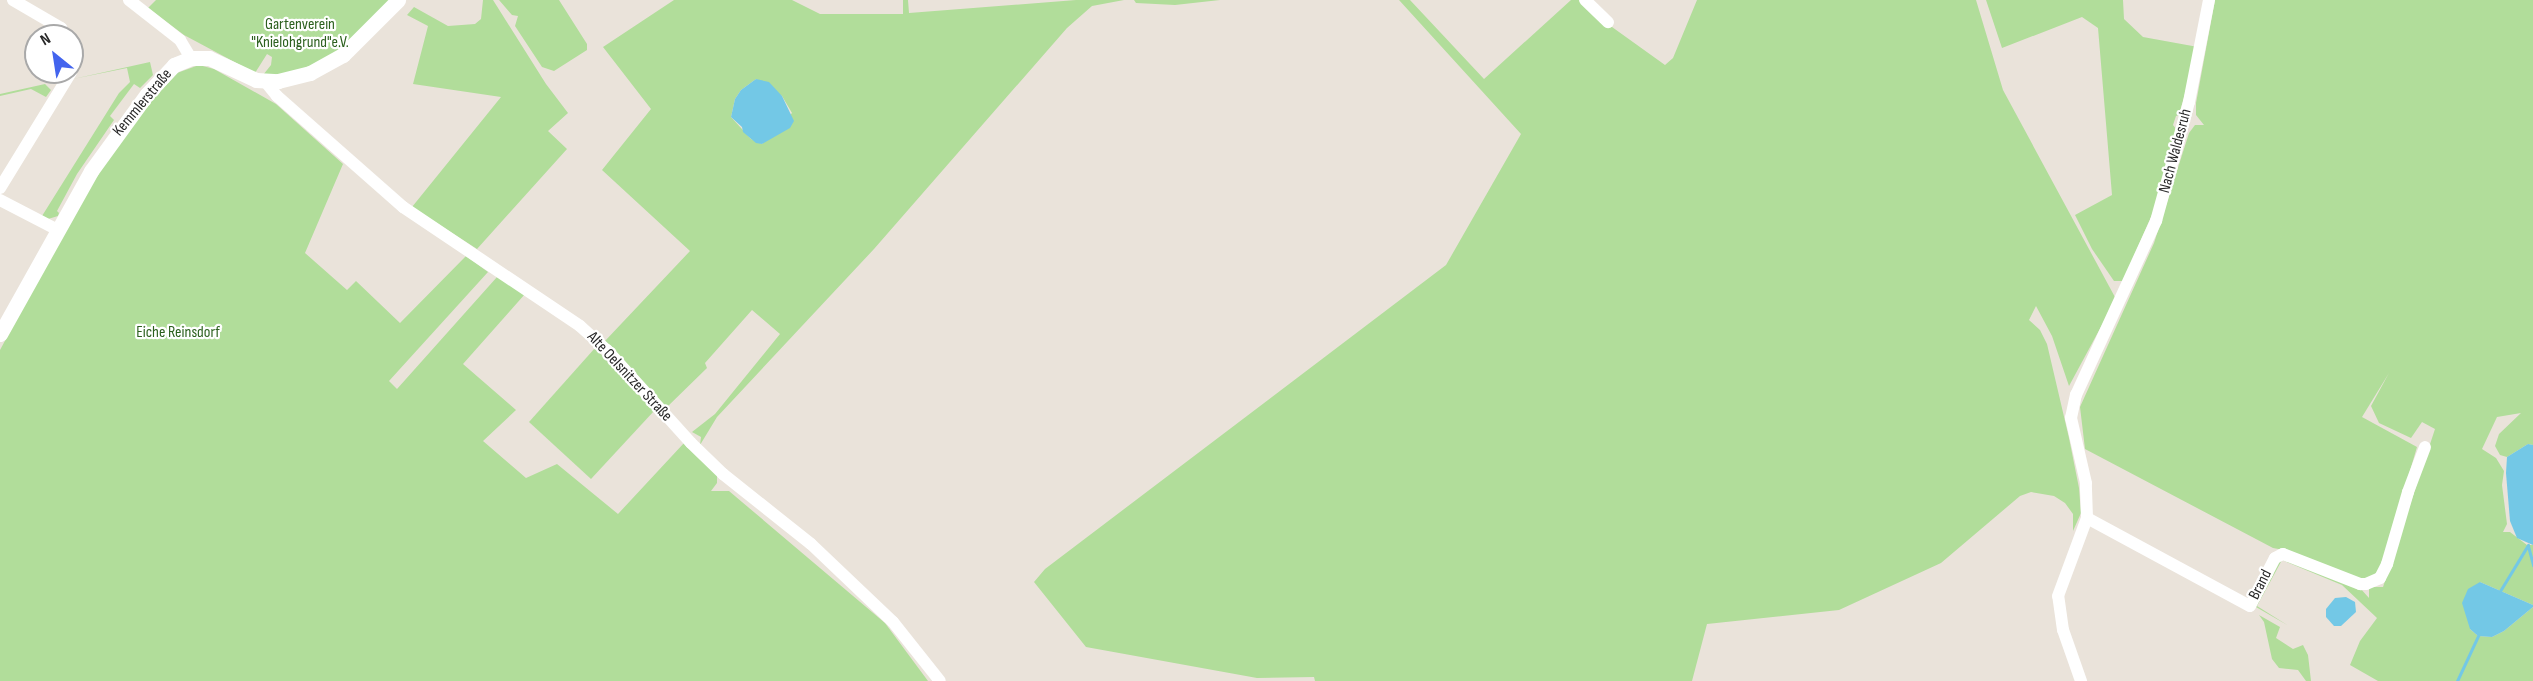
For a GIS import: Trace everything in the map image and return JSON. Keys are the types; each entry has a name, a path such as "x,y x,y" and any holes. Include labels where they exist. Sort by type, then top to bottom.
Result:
{"street":[{"path":"13,0 54,24"},
{"path":"129,0 180,40 191,58"},
{"name":"Kemmlerstraße","path":"0,334 56,229 91,171 147,94 174,65 191,58 209,58 241,74 264,80 294,78 324,67 364,36 398,0"},
{"path":"1586,0 1608,22"},
{"name":"Nach Waldesruh","path":"2087,518 2086,483 2071,418 2076,395 2156,221 2174,163 2203,41 2209,0"},
{"name":"Alte Oelsnitzer Straße","path":"264,80 285,102 403,207 580,326 607,350 691,443 723,474 811,544 894,621 940,681"},
{"path":"0,188 63,84"},
{"path":"0,200 56,229"},
{"name":"Brand","path":"2087,518 2250,606 2275,558 2283,554 2360,584 2366,584 2380,578 2425,447"},
{"path":"2081,681 2062,630 2058,596 2087,518"}],"green space":[{"name":"Gartenverein \"Knielohgrund\"e.V.","path":"156,0 392,0 324,63 277,75 263,75 271,65 272,57 267,54 255,73 184,35 148,8"},
{"path":"483,0 493,0 546,84 568,113 548,131 567,149 477,249 412,207 501,97 413,84 428,26 407,15 414,7 448,26 475,24 481,19"},
{"path":"499,0 559,0 587,44 587,50 554,71 542,67 515,26 518,16 512,15"},
{"path":"674,0 792,0 820,14 903,14 903,0 908,0 909,13 1076,0 1124,0 1092,6 1067,28 874,249 717,417 700,445 701,437 692,432 715,414 780,334 752,310 705,363 707,368 665,409 605,341 690,251 602,170 651,109 603,47","holes":["756,79 782,96 792,113 762,144 751,139 731,117 735,99 741,90"]},
{"path":"1134,0 1220,0 1175,5 1136,3"},
{"path":"1399,0 1410,0 1484,79 1571,0 1580,0 1607,26 1612,27 1665,65 1673,58 1697,0 1976,0 2003,90 2116,299 2069,386 2052,336 2036,306 2029,320 2040,330 2047,344 2069,438 2079,488 2081,513 2073,531 2073,514 2065,503 2054,496 2031,492 2020,496 1941,563 1839,610 1707,624 1692,681 1315,681 1314,677 1257,678 1086,647 1034,582 1045,569 1446,265 1521,134"},
{"path":"1986,0 2123,0 2124,19 2143,37 2198,47 2179,115 2176,116 2173,125 2177,130 2154,210 2123,281 2114,281 2092,249 2075,215 2112,195 2098,28 2082,17 2002,48"},
{"path":"2215,0 2533,0 2533,445 2528,444 2507,457 2500,455 2495,446 2499,434 2521,413 2497,417 2482,449 2496,458 2504,471 2502,485 2507,524 2503,532 2510,532 2527,545 2533,545 2533,605 2480,582 2470,629 2478,636 2492,637 2504,631 2533,607 2533,681 2378,681 2350,665 2360,641 2377,618 2342,585 2282,560 2257,606 2289,626 2256,607 2280,558 2360,588 2369,598 2369,587 2383,587 2435,429 2422,422 2411,438 2379,423 2371,406 2389,373 2362,417 2417,447 2379,576 2366,582 2290,551 2273,548 2085,449 2080,407 2154,243 2189,133 2195,125 2204,125 2196,115 2196,103"},
{"path":"150,62 153,75 140,88 134,84 110,116 114,120 77,174 57,211 58,216 48,219 42,216 119,93 130,82 127,68 84,77"},
{"name":"Eiche Reinsdorf","path":"199,65 214,69 276,104 343,164 305,253 347,290 356,281 400,323 466,256 488,272 389,381 397,389 497,277 525,294 463,364 516,410 483,441 526,478 557,464 618,514 684,443 717,474 717,483 711,491 729,491 885,623 928,681 0,681 0,350 93,179 132,121 177,73"},
{"path":"45,84 51,90 46,97 31,89 0,96 0,94"},
{"path":"595,348 654,411 591,479 529,422"},
{"path":"2259,615 2280,627 2276,638 2293,649 2303,645 2308,655 2311,681 2306,681 2298,670 2279,668 2272,659 2264,622"}],"water":[{"path":"756,79 769,82 782,96 794,121 790,128 762,144 756,143 743,132 742,127 731,117 735,99 741,90"},
{"path":"2528,444 2533,445 2533,545 2517,538 2510,521 2506,473 2507,457"},
{"path":"2480,582 2533,605 2533,607 2504,631 2492,637 2478,636 2470,629 2462,603 2468,589"},
{"path":"2346,597 2355,602 2356,612 2341,626 2334,626 2326,617 2326,609 2335,598"}],"waterway":[{"path":"2500,591 2528,545"},
{"path":"2528,546 2533,565"},
{"path":"2457,681 2478,636"}]}
